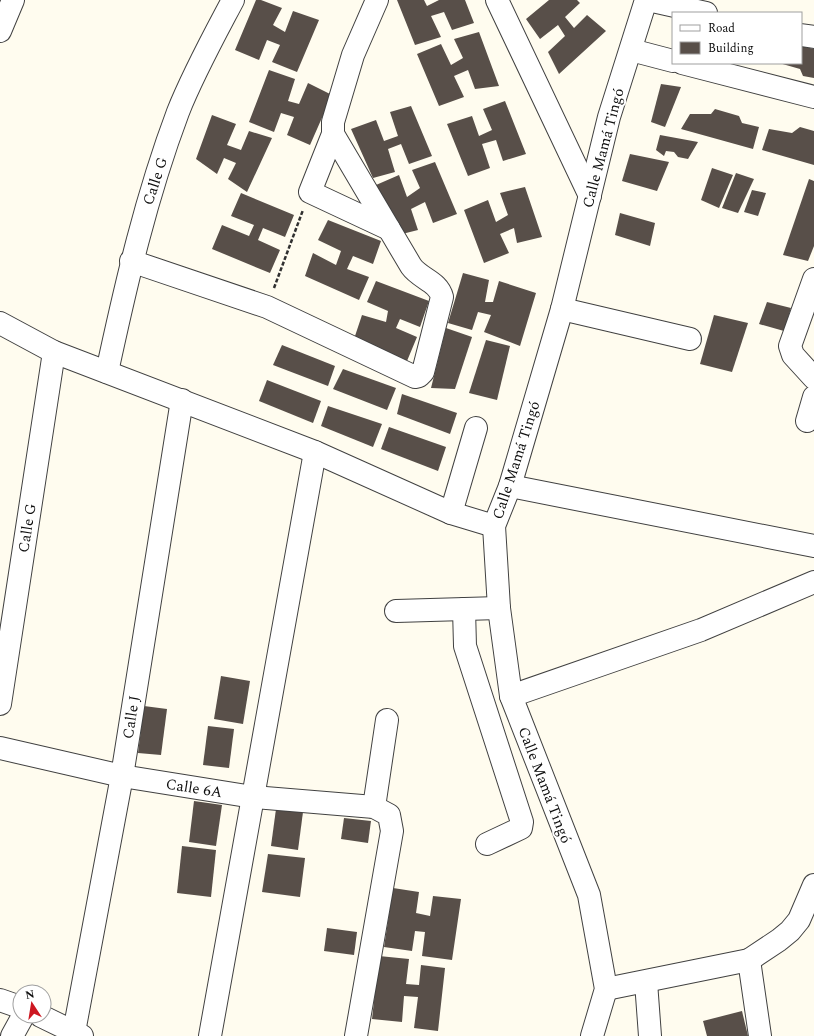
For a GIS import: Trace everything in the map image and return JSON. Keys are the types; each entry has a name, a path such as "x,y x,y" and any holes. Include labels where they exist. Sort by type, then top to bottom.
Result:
{"street":[{"path":"0,31 13,0"},
{"name":"Calle G","path":"107,372 131,261 153,183 179,110 233,0"},
{"path":"377,0 353,55 333,122 333,134 310,192 389,229"},
{"path":"497,0 590,196"},
{"path":"647,0 701,12"},
{"name":"Calle Mamá Tingó","path":"592,1036 606,989 589,895 511,696 499,608 494,526 510,486 562,309 609,117 647,0"},
{"path":"802,34 814,38"},
{"path":"631,50 672,61"},
{"path":"686,64 814,97"},
{"path":"131,261 267,307 415,377 419,376 423,372 442,297 437,286 415,272 333,134"},
{"path":"814,279 790,346 793,355 814,378"},
{"path":"562,309 690,340"},
{"path":"0,323 54,352 315,452 451,513 494,526"},
{"name":"Calle G","path":"0,704 54,352"},
{"path":"807,421 814,397"},
{"name":"Calle J","path":"78,1034 122,776 182,400"},
{"path":"451,513 476,428"},
{"path":"210,1036 315,452"},
{"path":"510,486 814,546"},
{"path":"511,696 701,630 814,582"},
{"path":"396,611 499,608"},
{"path":"464,609 465,646 522,822 521,828 487,844"},
{"path":"356,1036 392,831 382,811 386,720"},
{"name":"Calle 6A","path":"0,748 122,776 253,797 382,811"},
{"path":"606,989 749,960 790,931 799,920 814,885"},
{"path":"749,960 760,1036"},
{"path":"646,982 650,1036"},
{"path":"0,1000 12,1004"},
{"path":"52,1021 78,1034"},
{"path":"12,1036 19,1024"}],"path":[{"path":"267,307 310,192"}],"building":[{"path":"256,0 261,0 282,8 273,25 285,32 293,11 319,20 297,72 272,62 280,45 267,40 259,60 235,50"},
{"path":"397,0 424,0 427,6 439,0 465,0 474,23 452,30 444,12 431,16 441,37 415,45"},
{"path":"549,0 577,0 580,3 565,17 574,28 587,15 606,31 559,74 548,52 565,36 558,25 540,39 526,19"},
{"path":"479,32 499,86 475,89 468,70 454,76 464,97 439,106 417,54 441,44 451,65 463,58 454,39"},
{"path":"802,46 814,49 814,78 803,76 800,69 782,64 802,64"},
{"path":"269,70 295,79 288,101 299,104 308,83 332,95 310,145 287,135 294,117 281,113 274,132 249,122"},
{"path":"661,84 681,87 665,127 651,122"},
{"path":"505,101 526,154 503,161 496,140 482,144 490,168 468,176 447,124 472,116 479,136 492,130 483,109"},
{"path":"411,106 432,156 409,164 401,144 388,149 395,172 373,178 351,129 376,120 384,141 398,136 390,112"},
{"path":"715,109 739,116 742,123 759,127 753,149 681,129 690,114 711,114"},
{"path":"212,115 236,124 227,145 241,150 249,131 272,138 247,192 228,179 236,163 224,158 217,174 196,159"},
{"path":"800,127 814,131 814,165 762,150 769,129 792,133"},
{"path":"660,135 698,142 688,159 678,157 674,152 666,151 664,156 656,150"},
{"path":"630,154 669,162 657,191 622,181"},
{"path":"435,162 457,214 433,223 425,202 411,209 418,230 398,235 376,185 399,175 407,197 420,188 412,170"},
{"path":"712,168 733,175 719,208 701,200"},
{"path":"736,173 754,179 738,213 722,208"},
{"path":"809,179 814,181 814,246 808,261 783,255"},
{"path":"525,187 542,237 517,243 514,228 500,234 509,253 484,263 464,210 488,200 496,222 508,215 500,193"},
{"path":"752,190 766,193 758,216 744,212"},
{"path":"241,193 294,215 285,237 263,228 258,240 280,250 270,273 212,249 222,225 249,236 254,225 231,216"},
{"path":"620,213 655,223 650,246 615,235"},
{"path":"328,220 381,241 373,264 353,256 347,269 369,277 359,300 305,276 313,253 336,265 341,251 318,240"},
{"path":"463,273 489,280 485,302 493,302 499,281 536,293 520,346 484,332 491,315 478,312 472,330 448,323"},
{"path":"376,281 429,301 420,327 400,319 396,328 417,337 407,361 354,339 362,315 386,322 388,311 367,302"},
{"path":"767,302 791,308 784,331 759,324"},
{"path":"714,315 748,323 732,372 700,364"},
{"path":"446,328 472,337 455,389 431,388"},
{"path":"486,340 510,346 497,400 469,393"},
{"path":"282,345 335,366 328,386 273,365"},
{"path":"343,369 396,388 387,410 333,389"},
{"path":"267,380 321,401 313,423 259,401"},
{"path":"402,394 457,413 450,434 397,414"},
{"path":"328,406 382,424 373,447 321,426"},
{"path":"389,427 446,447 438,471 381,449"},
{"path":"221,676 250,681 243,724 214,719"},
{"path":"144,706 167,709 161,755 138,753"},
{"path":"208,726 234,729 229,768 203,765"},
{"path":"194,801 222,805 216,846 189,842"},
{"path":"276,809 303,812 298,850 271,846"},
{"path":"344,818 371,821 368,843 341,839"},
{"path":"182,846 216,850 211,897 177,893"},
{"path":"268,854 305,858 300,897 262,892"},
{"path":"393,888 419,892 416,913 430,916 433,896 461,899 452,960 422,956 425,932 415,931 412,951 384,947"},
{"path":"327,928 357,932 354,955 324,951"},
{"path":"379,956 409,959 406,984 419,985 421,965 445,968 438,1031 414,1028 418,997 404,996 402,1022 372,1019"},
{"path":"742,1011 748,1036 707,1036 703,1021"}]}
